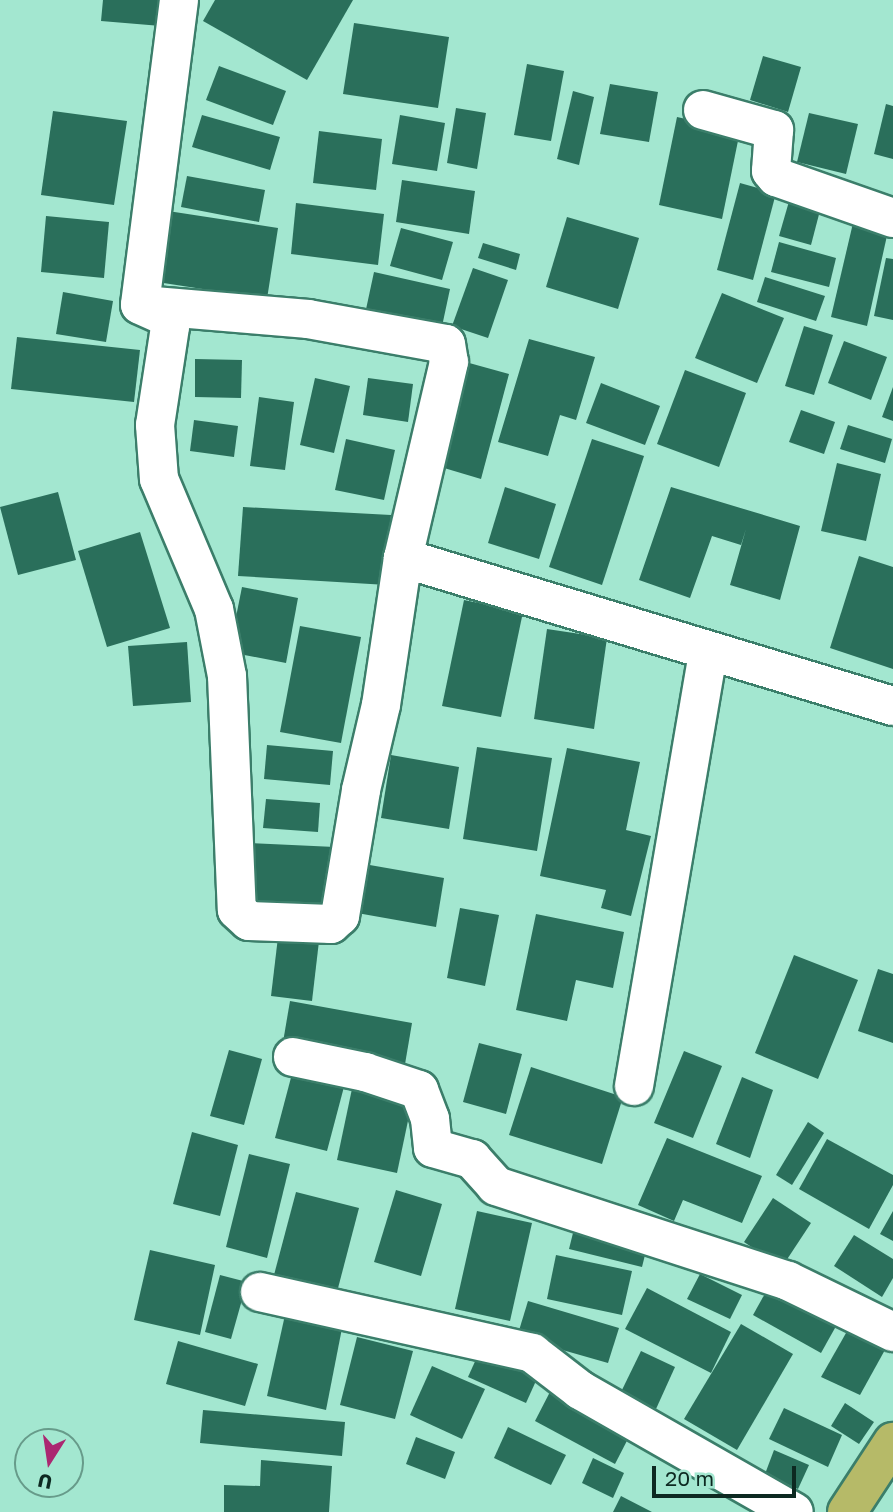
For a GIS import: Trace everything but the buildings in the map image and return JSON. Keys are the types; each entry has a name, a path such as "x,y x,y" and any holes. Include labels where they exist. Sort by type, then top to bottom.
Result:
{"highway":[{"path":"846,1512 893,1442"}],"street":[{"path":"140,305 179,0"},
{"path":"703,110 774,130 771,171 776,177 893,218"},
{"path":"140,305 307,319 446,344 449,362 403,558 385,683 340,916 331,923 249,921 237,910 227,676 214,609 159,479 155,425 170,327 167,317 140,305"},
{"path":"403,558 708,653 893,706"},
{"path":"634,1086 708,653"},
{"path":"293,1058 365,1072 419,1090 430,1119 433,1148 472,1159 496,1186 788,1281 893,1332"},
{"path":"260,1292 532,1353 580,1390 794,1512"}]}
